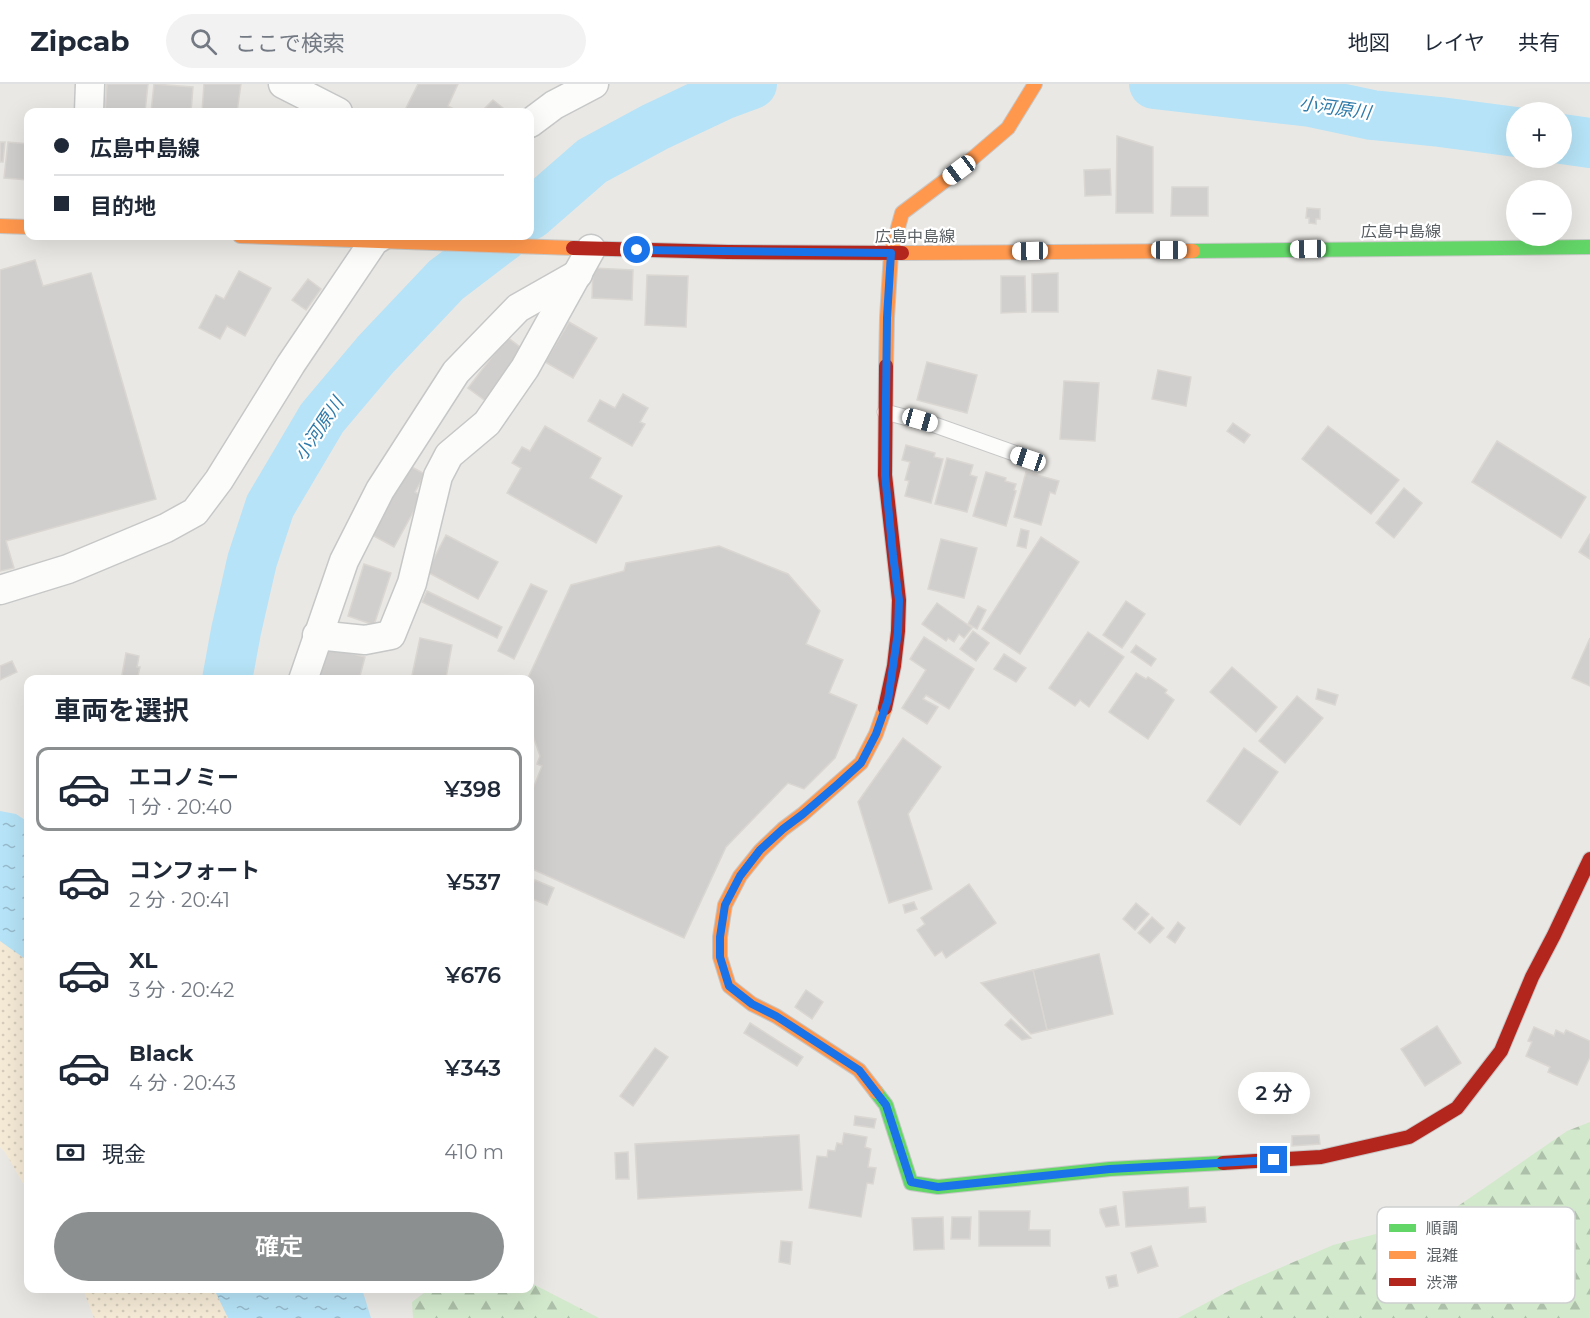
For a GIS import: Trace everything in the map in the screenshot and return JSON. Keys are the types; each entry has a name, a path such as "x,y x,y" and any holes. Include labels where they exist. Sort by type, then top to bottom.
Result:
{"street":[{"path":"89,108 90,84"},
{"path":"284,84 330,108"},
{"path":"534,120 555,105 594,84"},
{"path":"1035,84 1008,128 959,170 902,213 891,253 887,318 885,475 899,600 898,632 888,700 876,734 861,763 760,850 740,876 725,905 720,937 720,957 729,986 752,1004 776,1016 859,1070 886,1105 911,1182 938,1187 1110,1169 1321,1157 1409,1137 1457,1108 1501,1051 1532,977 1590,860"},
{"path":"0,226 24,227"},
{"path":"0,590 68,569 166,528 195,512 219,480 291,364 333,305 384,240"},
{"name":"広島中島線","path":"396,240 582,257 1590,247"},
{"path":"317,635 365,640 391,634 412,583 438,477 445,462 449,455 487,423 525,368 582,257"},
{"path":"305,675 344,561 380,490 456,372 518,308 582,257"}],"lane":[{"path":"885,412 935,425 1028,459"}],"green space":[{"path":"1590,1122 1590,1318 1178,1318 1238,1286 1333,1245 1377,1234 1377,1303 1575,1303 1575,1207 1457,1207 1567,1131"},
{"path":"534,1285 599,1318 413,1318 412,1302 424,1293 534,1293"}],"sand":[{"path":"0,941 24,958 24,1185 0,1147"},
{"path":"85,1293 216,1293 228,1318 94,1318"}],"water":[{"path":"0,811 16,814 24,819 24,958 0,941"},
{"path":"216,1293 363,1293 371,1318 228,1318"}],"building":[{"path":"107,84 148,84 145,108 105,108"},
{"path":"154,84 193,87 191,108 151,108"},
{"path":"204,84 241,84 238,108 202,108"},
{"path":"418,84 458,84 448,106 452,108 406,108"},
{"path":"493,100 503,108 485,108"},
{"path":"1117,136 1153,147 1153,213 1116,213"},
{"path":"0,142 5,142 3,162 0,162"},
{"path":"8,142 24,144 24,180 4,178"},
{"path":"1110,169 1111,195 1085,196 1084,170"},
{"path":"1172,187 1208,187 1208,216 1171,216"},
{"path":"1307,208 1320,209 1320,219 1316,219 1316,224 1309,223 1309,218 1306,218"},
{"path":"35,260 43,286 91,273 156,499 6,541 14,568 0,571 0,270"},
{"path":"593,268 633,270 632,300 592,298"},
{"path":"239,271 271,288 245,336 227,326 220,339 199,328 216,295 224,299"},
{"path":"1058,273 1058,312 1032,312 1032,274"},
{"path":"647,275 688,276 686,327 645,325"},
{"path":"1001,276 1025,276 1026,312 1001,313"},
{"path":"308,279 321,289 306,310 292,300"},
{"path":"569,322 597,338 573,378 545,362"},
{"path":"507,337 524,350 491,405 468,388"},
{"path":"927,362 977,375 967,413 917,400"},
{"path":"1158,370 1191,377 1186,406 1152,399"},
{"path":"1064,381 1099,383 1095,441 1060,439"},
{"path":"623,394 648,408 640,422 645,424 632,446 588,421 600,400 615,408"},
{"path":"1233,423 1250,435 1244,443 1227,431"},
{"path":"545,426 601,458 590,478 622,496 596,543 507,493 521,468 512,463 522,447 530,451"},
{"path":"1328,426 1399,480 1371,514 1302,459"},
{"path":"1497,441 1586,497 1561,538 1472,482"},
{"path":"906,445 935,453 934,457 943,459 931,503 905,496 909,481 905,480 910,462 902,460"},
{"path":"947,458 973,465 970,475 977,477 967,512 935,504"},
{"path":"408,465 425,474 415,492 422,496 394,547 370,534"},
{"path":"986,472 1006,478 1005,481 1016,484 1006,526 973,516"},
{"path":"1026,472 1059,481 1055,494 1050,492 1041,525 1014,517"},
{"path":"1404,488 1422,503 1394,538 1376,523"},
{"path":"1021,529 1029,531 1026,548 1017,546"},
{"path":"1590,534 1590,559 1579,552"},
{"path":"446,535 498,562 478,599 427,572"},
{"path":"1041,537 1079,562 1020,654 982,629"},
{"path":"941,539 977,548 964,598 928,589"},
{"path":"719,546 788,574 820,611 806,644 843,660 829,693 857,705 835,758 804,789 788,783 726,847 684,938 534,870 534,786 542,766 537,764 540,756 534,739 534,675 529,675 571,585 624,571 626,563"},
{"path":"364,564 391,573 374,625 348,616"},
{"path":"531,584 547,591 514,659 498,651"},
{"path":"427,591 502,627 497,638 422,602"},
{"path":"1126,601 1145,614 1122,648 1103,635"},
{"path":"937,603 972,628 964,638 959,634 954,642 948,638 946,641 922,624"},
{"path":"978,606 986,610 977,629 968,624"},
{"path":"973,631 989,643 976,661 960,649"},
{"path":"1088,632 1124,657 1089,707 1080,700 1075,706 1049,688"},
{"path":"924,637 974,669 949,709 926,695 923,699 938,707 927,724 902,708 926,670 910,659"},
{"path":"420,638 452,645 447,675 412,675"},
{"path":"1590,638 1590,686 1572,678"},
{"path":"1136,645 1156,659 1151,666 1131,652"},
{"path":"323,646 365,657 360,675 315,675"},
{"path":"126,653 139,656 138,675 122,675"},
{"path":"1004,654 1026,668 1016,682 994,669"},
{"path":"12,661 17,672 0,680 0,666"},
{"path":"1232,667 1277,707 1256,732 1210,692"},
{"path":"1136,673 1146,679 1148,677 1167,690 1165,693 1174,700 1148,739 1109,712"},
{"path":"1318,689 1338,695 1335,705 1316,699"},
{"path":"1297,696 1323,718 1285,763 1259,741"},
{"path":"903,738 941,767 908,814 932,889 889,903 858,802"},
{"path":"1244,748 1278,772 1240,825 1207,801"},
{"path":"535,880 554,888 547,905 534,900"},
{"path":"969,884 996,923 946,958 942,951 935,956 917,930 925,924 921,918"},
{"path":"914,902 917,909 905,913 903,905"},
{"path":"1136,903 1149,914 1135,930 1123,919"},
{"path":"1152,917 1164,928 1150,943 1138,933"},
{"path":"1178,922 1185,928 1175,943 1167,937"},
{"path":"1099,954 1113,1014 1047,1030 1033,970"},
{"path":"1033,970 1047,1030 1031,1034 981,983"},
{"path":"806,990 823,1002 812,1019 795,1007"},
{"path":"1011,1019 1031,1038 1022,1040 1005,1025"},
{"path":"750,1023 803,1057 797,1066 744,1033"},
{"path":"1437,1026 1461,1063 1425,1086 1401,1049"},
{"path":"1534,1027 1554,1036 1556,1030 1564,1034 1566,1030 1590,1041 1590,1057 1577,1085 1548,1072 1550,1067 1526,1056 1532,1042 1528,1041"},
{"path":"655,1048 668,1057 633,1106 620,1096"},
{"path":"855,1116 876,1119 874,1128 854,1125"},
{"path":"844,1133 867,1137 865,1147 871,1149 868,1167 876,1168 873,1184 867,1183 861,1217 809,1208 817,1156 827,1157 828,1150 835,1151 837,1143 842,1144"},
{"path":"799,1135 802,1190 638,1199 635,1144"},
{"path":"1319,1135 1320,1144 1292,1146 1292,1136"},
{"path":"628,1152 629,1179 616,1179 615,1153"},
{"path":"1188,1187 1189,1208 1205,1207 1206,1222 1126,1227 1123,1192"},
{"path":"1116,1206 1119,1225 1106,1227 1100,1209"},
{"path":"979,1211 1030,1211 1029,1230 1050,1230 1050,1246 979,1246"},
{"path":"943,1217 944,1249 914,1250 912,1218"},
{"path":"952,1217 971,1217 970,1239 951,1239"},
{"path":"781,1241 792,1242 790,1264 779,1262"},
{"path":"1151,1246 1158,1266 1138,1273 1131,1253"},
{"path":"1116,1275 1118,1286 1109,1288 1106,1277"}],"waterway":[{"name":"小河原川","path":"534,212 592,161 655,127 725,94 752,84"},
{"name":"小河原川","path":"1154,84 1311,102 1372,115 1506,131"},
{"name":"小河原川","path":"1572,140 1590,143"},
{"name":"小河原川","path":"228,675 252,561 270,506 322,418 376,354 446,280 499,240"}],"traffic: fast":[{"path":"1193,251 1590,247"},
{"path":"876,1092 886,1105 911,1183 938,1187 1110,1169 1223,1163"}],"traffic: slow":[{"path":"886,366 891,253 902,213 959,170 1008,128 1035,84"},
{"path":"0,226 24,227"},
{"path":"351,240 573,248"},
{"path":"902,253 1193,251"},
{"path":"876,1092 859,1070 776,1016 752,1004 729,986 720,957 720,937 725,905 740,876 760,851 783,829 861,763 876,734 885,708"}],"traffic: jam":[{"path":"573,248 902,253"},
{"path":"885,708 894,666 899,600 885,475 886,366"},
{"path":"1223,1163 1321,1157 1409,1137 1457,1108 1501,1051 1532,977 1590,859"}],"route":[{"path":"637,250 891,253 887,318 885,475 899,600 898,632 888,700 876,734 861,763 760,850 740,876 725,905 720,937 720,957 729,986 752,1004 776,1016 859,1070 886,1105 911,1182 938,1187 1110,1169 1274,1160"}]}
